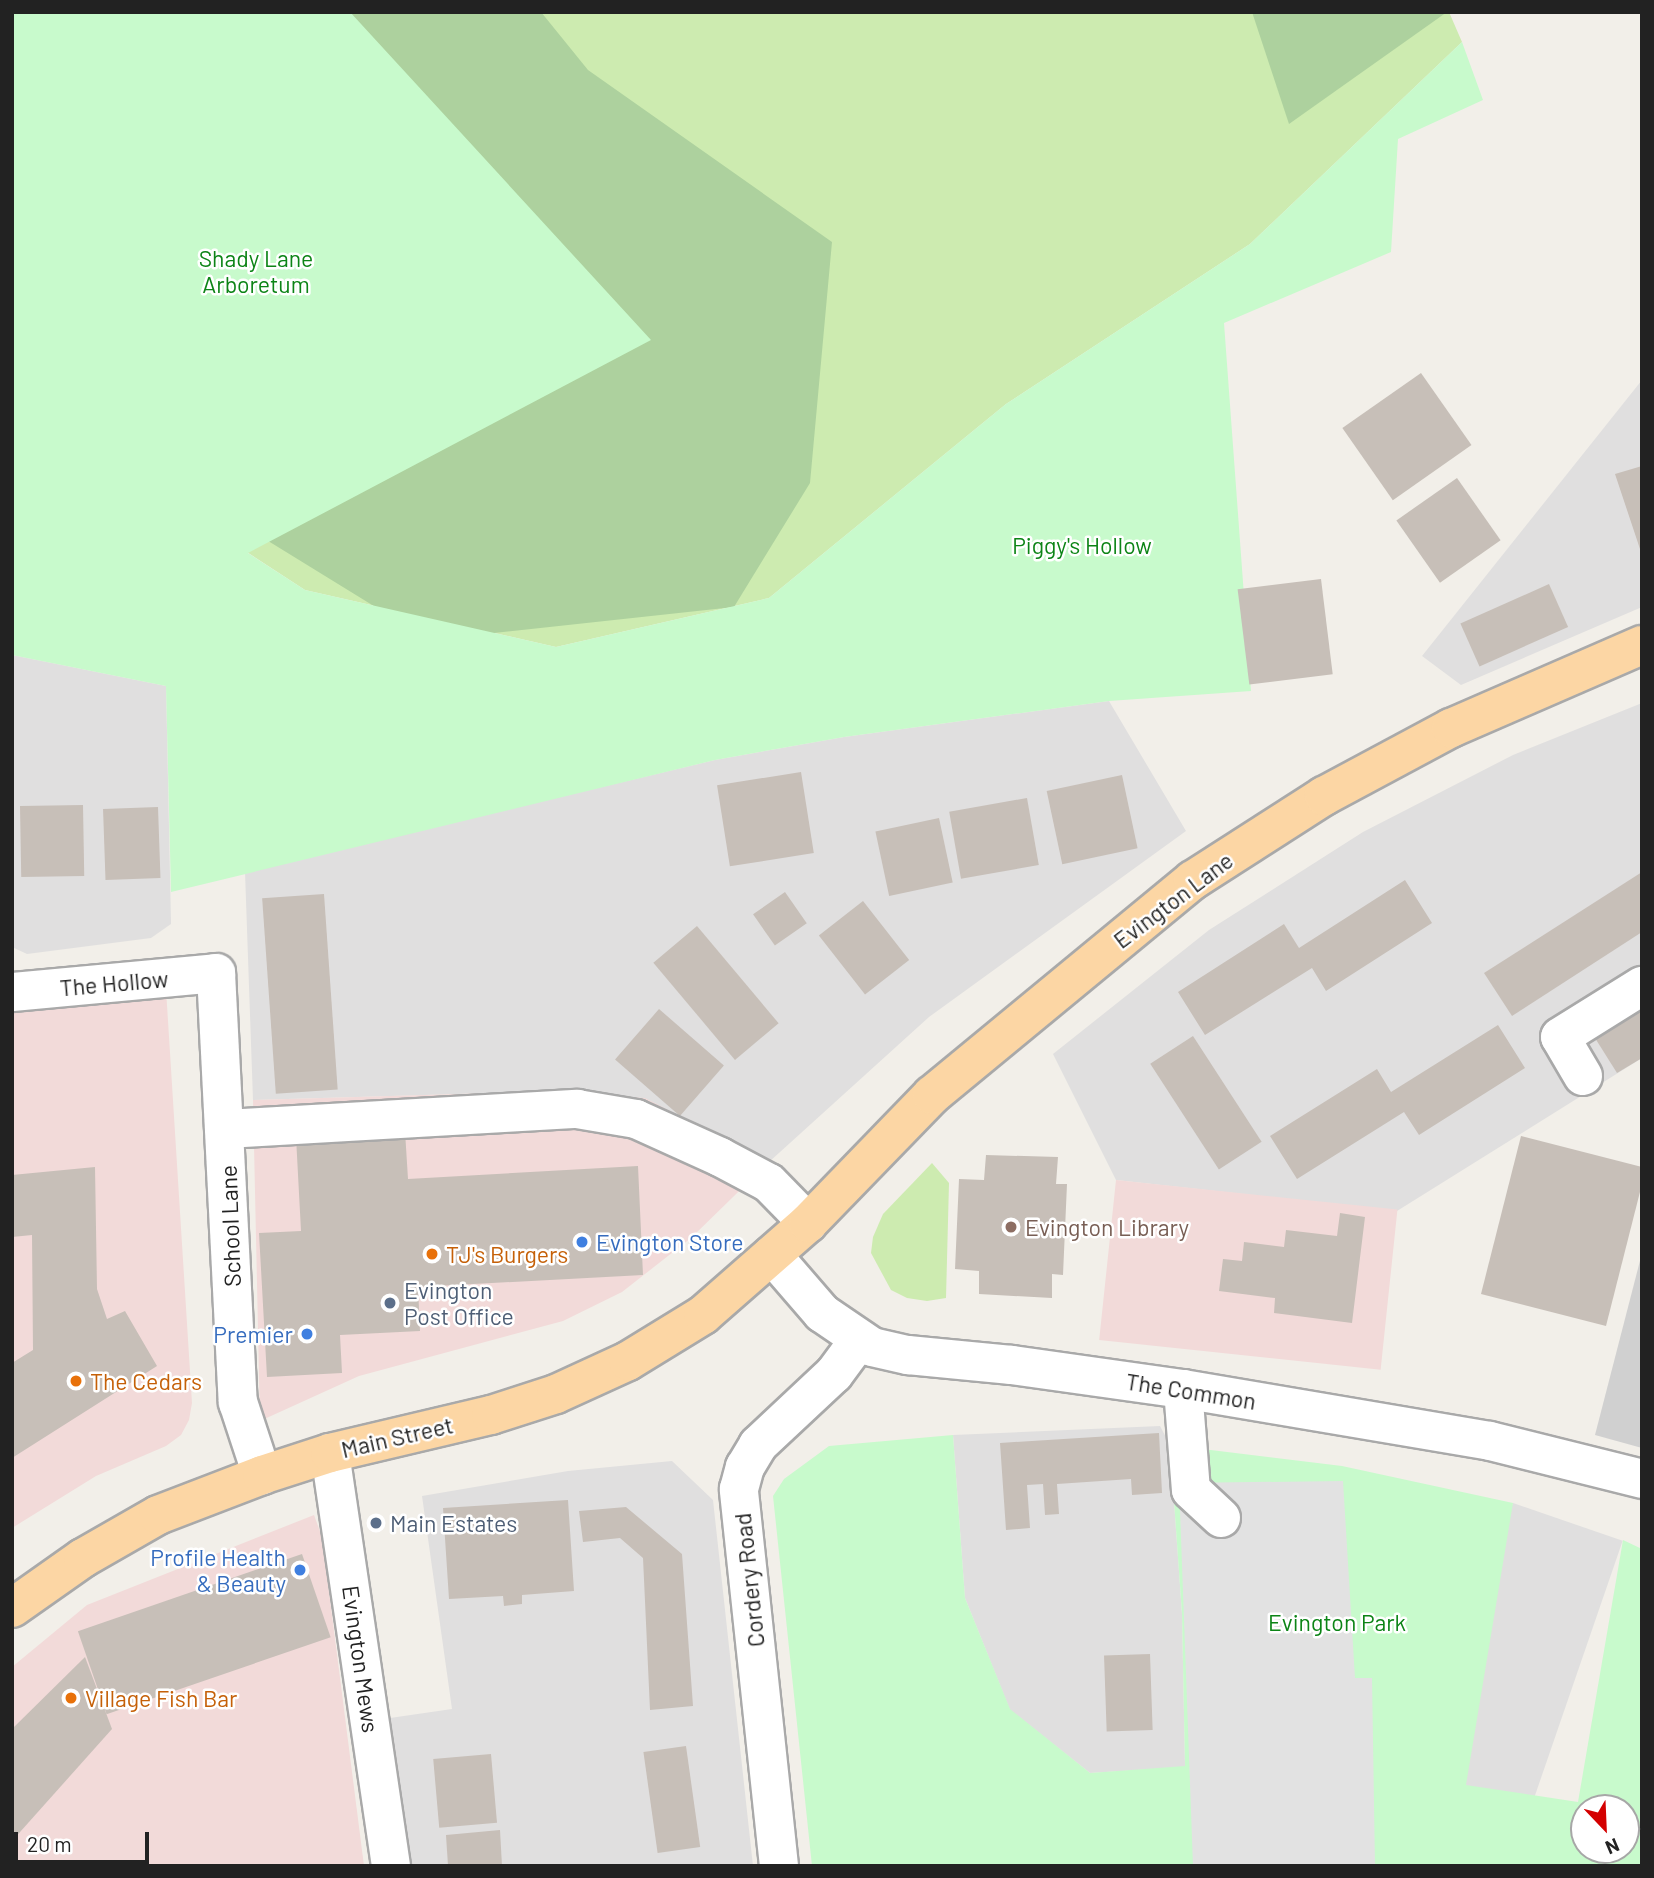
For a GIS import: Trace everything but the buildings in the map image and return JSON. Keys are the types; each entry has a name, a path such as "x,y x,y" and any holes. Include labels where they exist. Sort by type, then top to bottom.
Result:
{"main road":[{"name":"Evington Lane","path":"772,1255 808,1223 932,1095 1193,880 1324,796 1451,728 1642,645"},
{"name":"Main Street","path":"12,1608 83,1558 158,1515 262,1475 330,1453 491,1415 556,1394 628,1361 703,1315 772,1255"}],"street":[{"name":"The Hollow","path":"12,992 216,973"},
{"name":"School Lane","path":"216,973 238,1402 262,1475"},
{"path":"1583,1076 1560,1037 1642,986"},
{"path":"226,1129 578,1109 636,1119 720,1157 769,1183 808,1223"},
{"name":"The Common","path":"772,1255 822,1313 872,1347 908,1356 1012,1365 1183,1390 1490,1441 1642,1479"},
{"name":"Cordery Road","path":"779,1866 739,1489 745,1466 758,1445 834,1374 859,1340"},
{"path":"1183,1390 1191,1490 1221,1518"},
{"name":"Evington Mews","path":"330,1453 391,1866"}],"shaded area":[{"path":"1642,380 1642,607 1461,685 1422,656"},
{"path":"12,655 166,686 171,924 151,938 27,954 12,947"},
{"path":"1109,701 1186,831 929,1017 769,1162 523,1092 253,1100 245,872 715,760 844,737"},
{"path":"1642,703 1642,1058 1397,1211 1116,1180 1053,1054 1209,930 1363,832 1513,755"},
{"path":"166,989 192,1403 189,1420 181,1435 166,1446 96,1476 12,1528 12,1009"},
{"path":"523,1092 645,1098 769,1162 691,1238 622,1292 563,1321 359,1376 260,1421 253,1100"},
{"path":"1116,1180 1397,1210 1381,1370 1099,1340"},
{"path":"1642,1253 1642,1448 1595,1435"},
{"path":"1160,1426 1170,1445 1182,1614 1185,1767 1090,1773 1010,1710 965,1598 953,1435"},
{"path":"672,1461 713,1500 753,1866 408,1866 390,1718 452,1709 422,1496 568,1471"},
{"path":"1343,1481 1355,1678 1372,1678 1375,1866 1193,1866 1179,1483"},
{"path":"1513,1503 1623,1541 1530,1811 1420,1773"},
{"path":"314,1515 322,1537 364,1866 12,1866 12,1667 87,1605"}],"green space":[{"name":"Piggy's Hollow","path":"12,12 350,12 651,340 248,553 305,590 556,647 769,598 1006,404 1250,244 1462,42 1483,100 1398,139 1391,252 1224,323 1251,691 1109,701 844,737 715,760 171,892 166,686 12,655"},
{"name":"Shady Lane Arboretum","path":"149,12 541,12 588,70 832,242 810,483 734,607 429,640 247,528"},
{"name":"Shady Lane Arboretum","path":"182,12 1449,12 1462,42 1250,244 1006,404 769,598 556,647 305,590 224,537"},
{"path":"1252,12 1447,12 1289,124"},
{"path":"932,1163 949,1183 946,1298 927,1301 907,1298 891,1290 871,1253 873,1237 883,1214"},
{"name":"Evington Park","path":"953,1435 965,1598 1010,1709 1090,1773 1185,1766 1182,1614 1170,1445 1342,1466 1513,1503 1466,1785 1570,1801 1570,1864 1640,1864 1640,1794 1579,1794 1623,1540 1642,1549 1642,1866 812,1866 773,1496 784,1479 829,1446"}],"place":[{"name":"Evington Library","path":"1011,1227"},
{"name":"Evington Store","path":"582,1242"},
{"name":"TJ's Burgers","path":"432,1254"},
{"name":"Evington Post Office","path":"390,1303"},
{"name":"Premier","path":"307,1334"},
{"name":"The Cedars","path":"76,1381"},
{"name":"Main Estates","path":"376,1523"},
{"name":"Profile Health & Beauty","path":"300,1570"},
{"name":"Village Fish Bar","path":"71,1698"}]}
